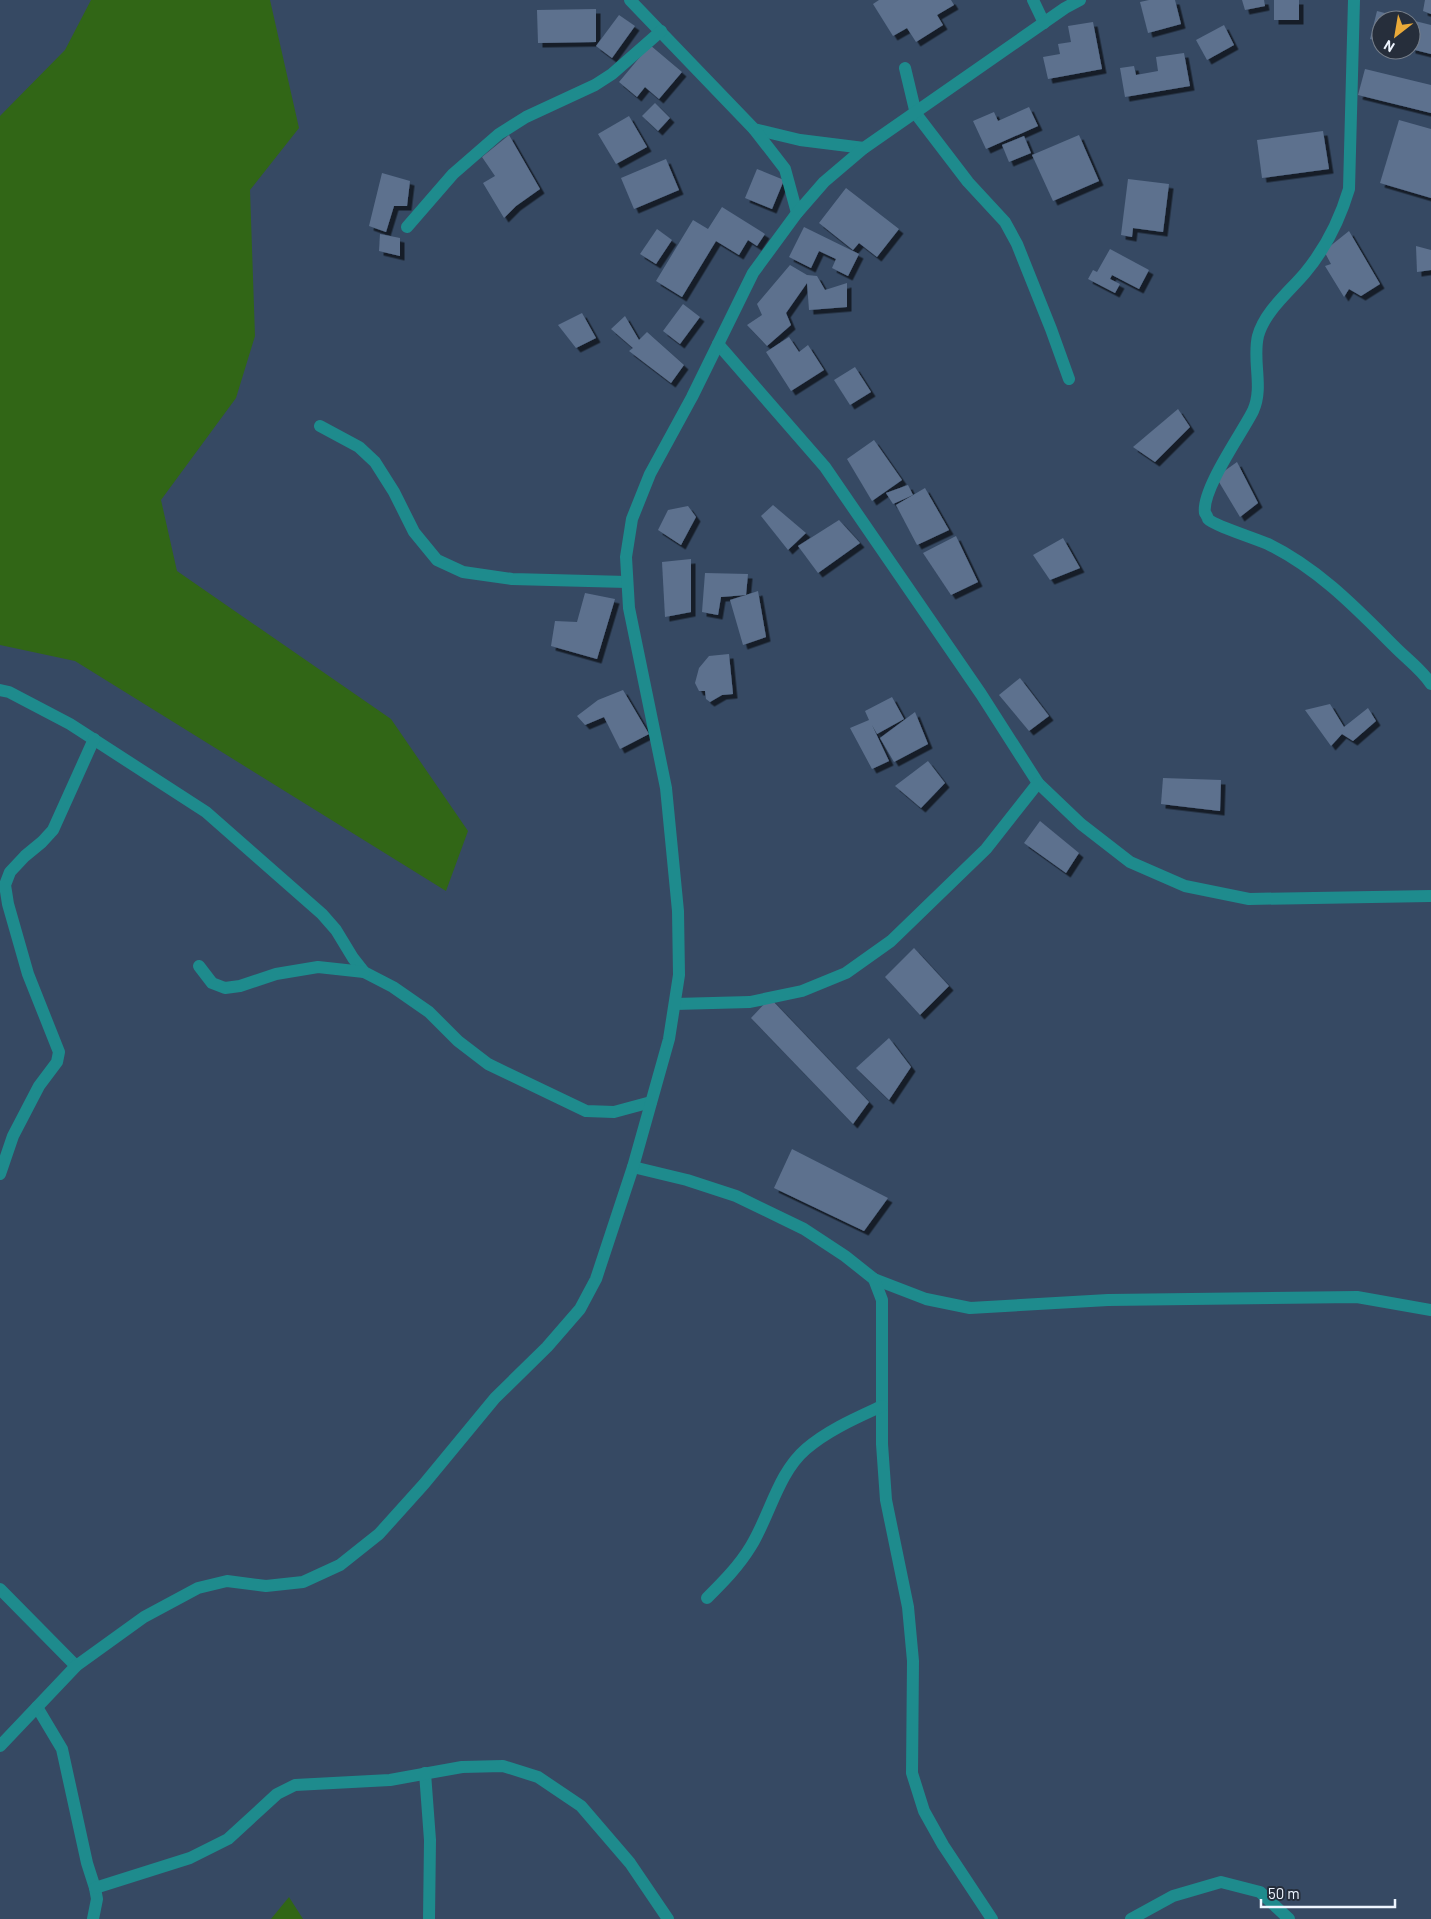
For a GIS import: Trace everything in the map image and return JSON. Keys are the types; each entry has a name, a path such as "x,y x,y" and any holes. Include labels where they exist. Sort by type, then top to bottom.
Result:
{"street":[{"path":"630,0 754,129 785,169 797,213"},
{"path":"1033,0 1044,23"},
{"path":"0,1746 76,1666 144,1617 198,1588 227,1581 266,1586 303,1582 340,1565 379,1534 424,1484 495,1398 547,1347 580,1309 596,1279 633,1167 669,1039 680,975 678,911 666,788 629,608 626,557 632,519 650,474 692,397 753,274 797,213 824,182 864,148 1080,0"},
{"path":"1354,0 1351,50 1349,189 1343,208 1330,236 1306,271 1265,319 1258,336 1256,353 1258,392 1253,410 1219,470 1206,502 1205,512 1208,519 1214,523 1251,536 1309,568 1368,618 1431,684"},
{"path":"407,226 453,174 499,134 526,117 612,74 661,31"},
{"path":"904,68 916,114 968,182 1005,222 1017,244 1052,329 1069,379"},
{"path":"754,129 800,140 864,148"},
{"path":"718,344 825,467 981,694 1038,783 1081,824 1130,862 1185,886 1249,899 1431,896"},
{"path":"320,426 360,447 375,462 394,492 414,532 437,560 463,572 512,579 627,582"},
{"path":"0,690 9,692 62,720 206,812 322,914 336,930 364,972"},
{"path":"0,1174 13,1136 40,1086 57,1062 59,1052 28,974 8,904 5,885 10,872 53,830 94,739"},
{"path":"675,1004 750,1002 802,991 846,973 891,941 986,849 1038,783"},
{"path":"199,966 212,982 225,988 240,986 276,974 318,968 364,972 393,987 429,1012 458,1041 488,1064 559,1099 586,1111 614,1112 651,1102"},
{"path":"633,1167 687,1180 736,1196 804,1229 845,1256 874,1279 926,1299 970,1308 1108,1300 1339,1296 1358,1297 1431,1310"},
{"path":"874,1279 882,1300 882,1444 886,1500 908,1607 913,1661 912,1773 924,1810 943,1845 992,1919"},
{"path":"707,1598 732,1573 751,1546 786,1474 804,1450 835,1428 882,1406"},
{"path":"0,1589 76,1666"},
{"path":"37,1707 62,1749 87,1863 96,1888 97,1899 94,1919"},
{"path":"96,1888 190,1858 228,1840 277,1794 295,1785 390,1780 462,1767 503,1766 538,1777 581,1806 630,1863 668,1919"},
{"path":"425,1773 430,1832 429,1919"},
{"path":"1131,1919 1173,1896 1221,1882 1260,1892 1289,1919"}],"green space":[{"path":"91,0 270,0 299,128 250,190 255,336 236,398 161,500 177,571 391,719 468,831 446,891 75,661 0,645 0,116 65,50"},
{"path":"289,1897 303,1919 271,1919"}],"building":[{"path":"879,0 951,0 954,5 937,15 943,25 916,42 907,28 893,36 873,4"},
{"path":"1175,0 1181,24 1148,33 1140,2"},
{"path":"1242,0 1264,0 1265,6 1245,10"},
{"path":"1274,0 1299,0 1299,20 1274,20"},
{"path":"1425,0 1431,0 1431,14 1423,11"},
{"path":"596,9 596,42 538,43 537,10"},
{"path":"619,15 635,26 612,58 596,46"},
{"path":"1093,22 1102,69 1048,79 1043,57 1060,54 1058,44 1071,42 1068,26"},
{"path":"1421,22 1431,25 1431,54 1421,52"},
{"path":"1224,25 1234,45 1207,60 1196,40"},
{"path":"650,45 682,72 659,99 645,87 637,97 619,82"},
{"path":"1184,53 1190,86 1125,97 1120,68 1134,66 1136,75 1158,71 1156,57"},
{"path":"1365,69 1431,85 1431,113 1358,95"},
{"path":"655,103 670,118 658,131 642,116"},
{"path":"1029,107 1038,126 986,149 973,121 994,112 998,121"},
{"path":"629,116 647,147 616,164 598,134"},
{"path":"1399,120 1431,129 1431,198 1380,183"},
{"path":"1323,131 1329,169 1262,178 1257,140"},
{"path":"509,135 540,189 516,206 504,218 483,183 495,176 482,157"},
{"path":"1079,135 1099,181 1053,201 1032,155"},
{"path":"1024,136 1031,153 1009,162 1002,145"},
{"path":"666,159 679,190 634,209 621,178"},
{"path":"757,169 784,180 772,209 745,198"},
{"path":"382,173 410,181 407,206 394,206 386,232 369,226"},
{"path":"1128,179 1169,184 1163,232 1133,228 1132,237 1121,235"},
{"path":"846,188 899,229 877,257 859,243 853,250 819,223"},
{"path":"722,207 765,234 757,246 748,240 739,255 716,241 682,297 656,281 693,220 708,229"},
{"path":"804,227 859,254 848,276 832,268 836,259 819,251 811,268 789,257"},
{"path":"657,229 672,240 656,264 640,254"},
{"path":"1349,231 1380,284 1361,296 1349,289 1344,297 1325,266 1331,264 1324,251"},
{"path":"380,234 400,238 400,256 379,251"},
{"path":"1416,246 1431,250 1431,270 1417,272"},
{"path":"1110,249 1149,270 1139,289 1112,275 1110,279 1120,284 1115,293 1088,279 1093,270 1097,272"},
{"path":"790,265 807,275 817,276 825,290 847,283 847,307 809,310 807,283 786,313 791,325 767,346 747,325 762,315 757,304"},
{"path":"683,304 700,317 680,344 663,331"},
{"path":"582,313 596,338 576,348 558,325"},
{"path":"625,316 639,340 647,332 684,365 671,383 629,351 633,348 611,329"},
{"path":"789,337 799,352 808,345 824,370 791,391 766,352"},
{"path":"855,367 871,392 850,405 834,380"},
{"path":"1178,409 1190,427 1155,462 1133,447"},
{"path":"874,440 902,480 872,501 847,459"},
{"path":"1237,462 1258,503 1240,517 1216,477"},
{"path":"908,485 913,495 893,504 886,493"},
{"path":"925,488 949,530 917,545 896,505"},
{"path":"773,505 806,533 788,550 761,516"},
{"path":"688,506 696,517 681,545 658,530 668,510"},
{"path":"839,520 860,543 818,573 798,546"},
{"path":"956,536 978,582 951,595 923,553"},
{"path":"1063,538 1080,568 1050,580 1033,555"},
{"path":"691,559 691,612 665,617 662,562"},
{"path":"705,573 748,574 746,595 721,597 718,615 702,612"},
{"path":"758,591 766,637 743,645 730,600"},
{"path":"585,593 615,599 597,659 551,646 555,621 577,622"},
{"path":"729,654 733,694 722,695 710,702 706,699 705,691 699,691 695,683 699,668 709,656"},
{"path":"1020,678 1049,716 1029,731 999,695"},
{"path":"623,690 649,734 620,749 604,717 585,725 577,716 598,700"},
{"path":"892,697 904,719 877,734 872,725 889,761 872,769 850,728 869,720 865,711"},
{"path":"1330,704 1344,727 1368,708 1376,721 1353,741 1342,734 1331,746 1305,710"},
{"path":"915,712 928,744 894,762 880,738"},
{"path":"928,761 945,783 921,808 895,786"},
{"path":"1163,778 1221,780 1220,811 1161,804"},
{"path":"1040,821 1079,853 1066,873 1024,843"},
{"path":"914,948 949,986 920,1015 885,977"},
{"path":"770,998 869,1102 853,1124 751,1018"},
{"path":"889,1038 911,1067 889,1100 856,1068"},
{"path":"792,1149 888,1198 864,1231 774,1188"}]}
